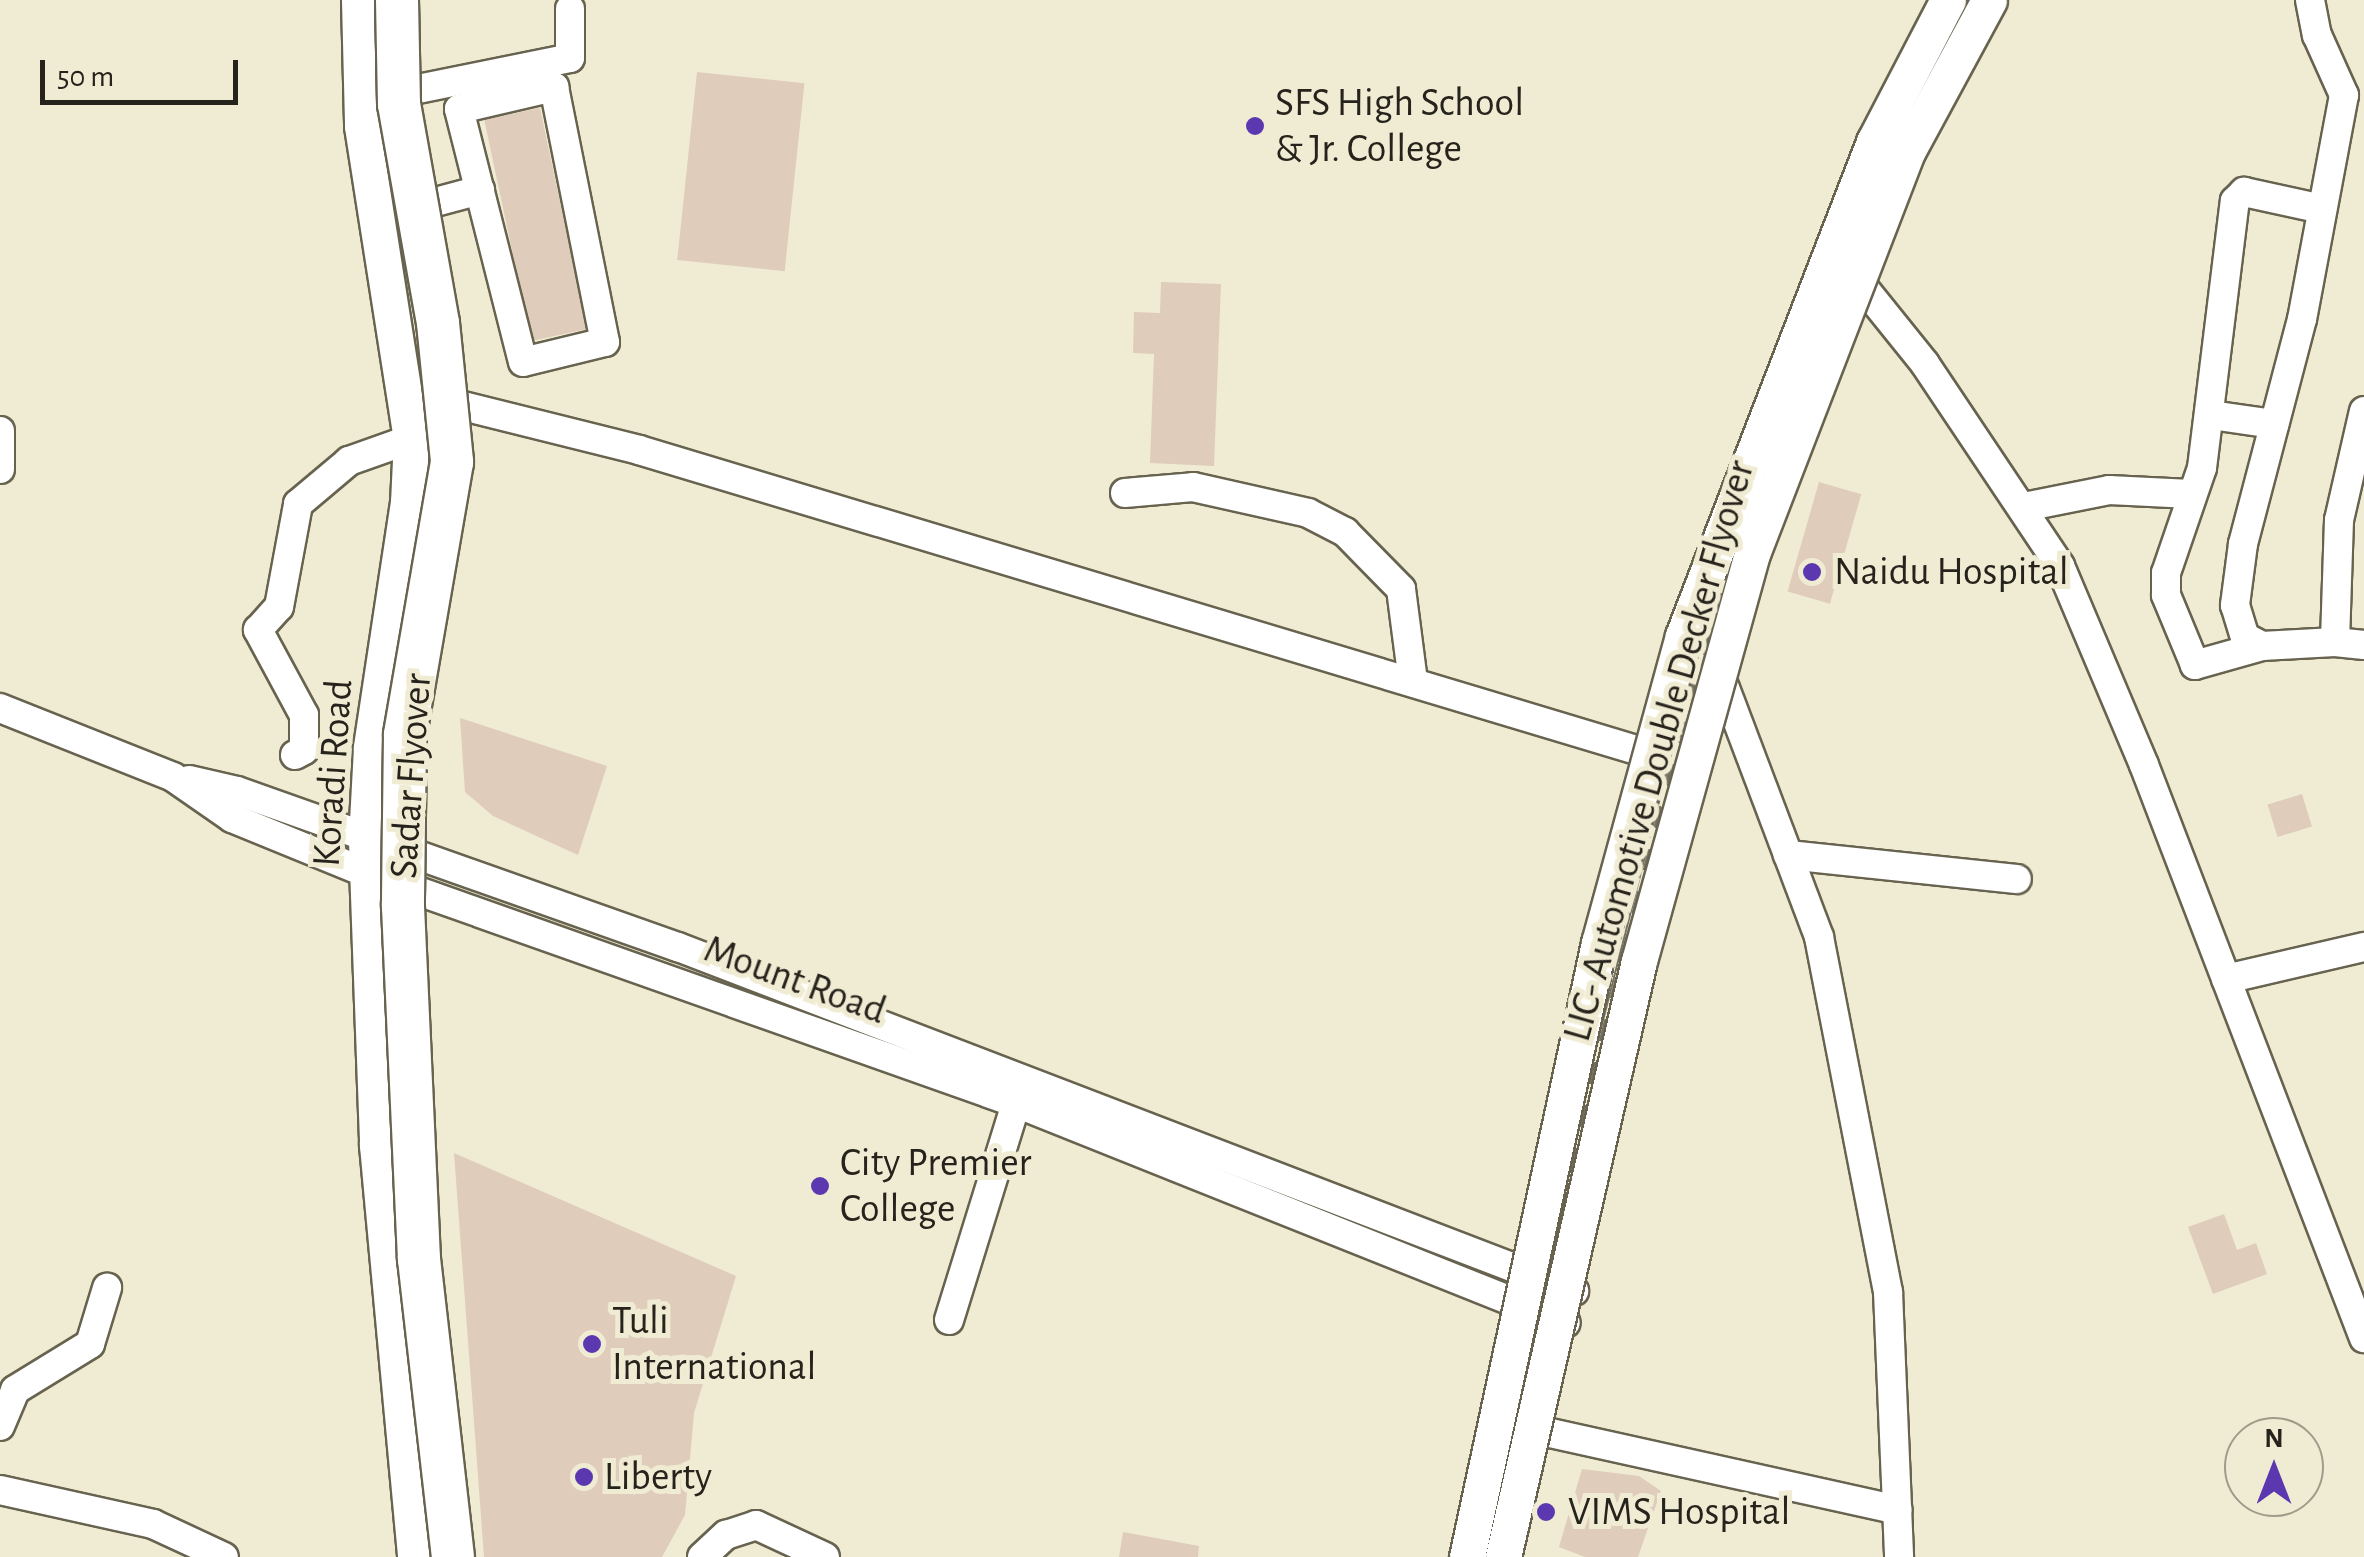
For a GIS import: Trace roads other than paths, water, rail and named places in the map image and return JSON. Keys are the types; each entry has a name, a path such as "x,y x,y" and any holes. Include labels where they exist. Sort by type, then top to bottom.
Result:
{"highway":[{"name":"Sadar Flyover","path":"380,0 385,113 432,424 433,466 389,745 384,821 399,1193 435,1557"},
{"name":"Sadar Flyover","path":"397,0 399,104 438,323 452,462 405,734 403,907 419,1258 454,1557"}],"main road":[{"name":"Koradi Road","path":"359,0 362,126 411,439 408,502 371,748 366,856 377,1145 415,1557"},
{"path":"411,0 413,90 428,204 463,406 460,516 432,682 421,873 430,1181 472,1557"},
{"path":"1456,1557 1583,961 1711,523 1872,123 1936,0"},
{"name":"LIC- Automotive Double Decker Flyover","path":"1468,1557 1599,944 1683,636 1874,142 1948,0"},
{"name":"LIC- Automotive Double Decker Flyover","path":"1503,1557 1639,961 1753,551 1908,150 1988,0"},
{"path":"1513,1557 1546,1432 1645,972 1765,548 1918,148 1999,0"}],"street":[{"path":"2262,646 2245,637 2236,605 2243,544 2274,424 2344,95 2317,35 2310,0"},
{"path":"413,90 570,58 570,9"},
{"path":"554,88 605,342 523,362 480,190 459,109 554,88"},
{"path":"428,204 480,190"},
{"path":"2322,209 2244,192 2236,200 2212,415 2192,494 2174,538 2166,584 2196,665 2262,646 2335,642 2364,645"},
{"path":"1819,255 1864,288 2024,507 2060,566 2226,979 2364,1338"},
{"path":"463,406 639,450 1643,752"},
{"path":"2335,642 2339,520 2364,411"},
{"path":"2212,415 2274,424"},
{"path":"0,431 0,469"},
{"path":"295,755 304,750 304,714 258,630 279,606 298,504 348,461 411,439"},
{"path":"1125,493 1193,487 1308,513 1345,532 1401,589 1413,682"},
{"path":"2024,507 2109,490 2192,494"},
{"path":"1725,688 1820,937 1888,1292 1898,1557"},
{"name":"Mount Road","path":"0,708 173,777 232,818 421,873 1016,1103 1513,1285"},
{"path":"1788,855 2017,878"},
{"path":"421,873 678,947 1570,1307"},
{"path":"2226,979 2364,946"},
{"path":"949,1320 1016,1103"},
{"path":"0,1426 15,1390 90,1344 106,1288"},
{"path":"1546,1432 1897,1510"},
{"path":"0,1490 153,1524 224,1557"},
{"path":"702,1557 726,1535 756,1525 824,1557"}],"railway":[{"path":"1474,1557 1549,1187 1681,671 1802,330 1952,0"},
{"path":"1490,1557 1564,1190 1696,675 1817,335 1969,0"}],"place":[{"name":"SFS High School & Jr. College","path":"1255,126"},
{"name":"Naidu Hospital","path":"1812,572"},
{"name":"City Premier College","path":"820,1186"},
{"name":"Tuli International","path":"592,1344"},
{"name":"Liberty","path":"584,1477"},
{"name":"VIMS Hospital","path":"1546,1512"}]}
